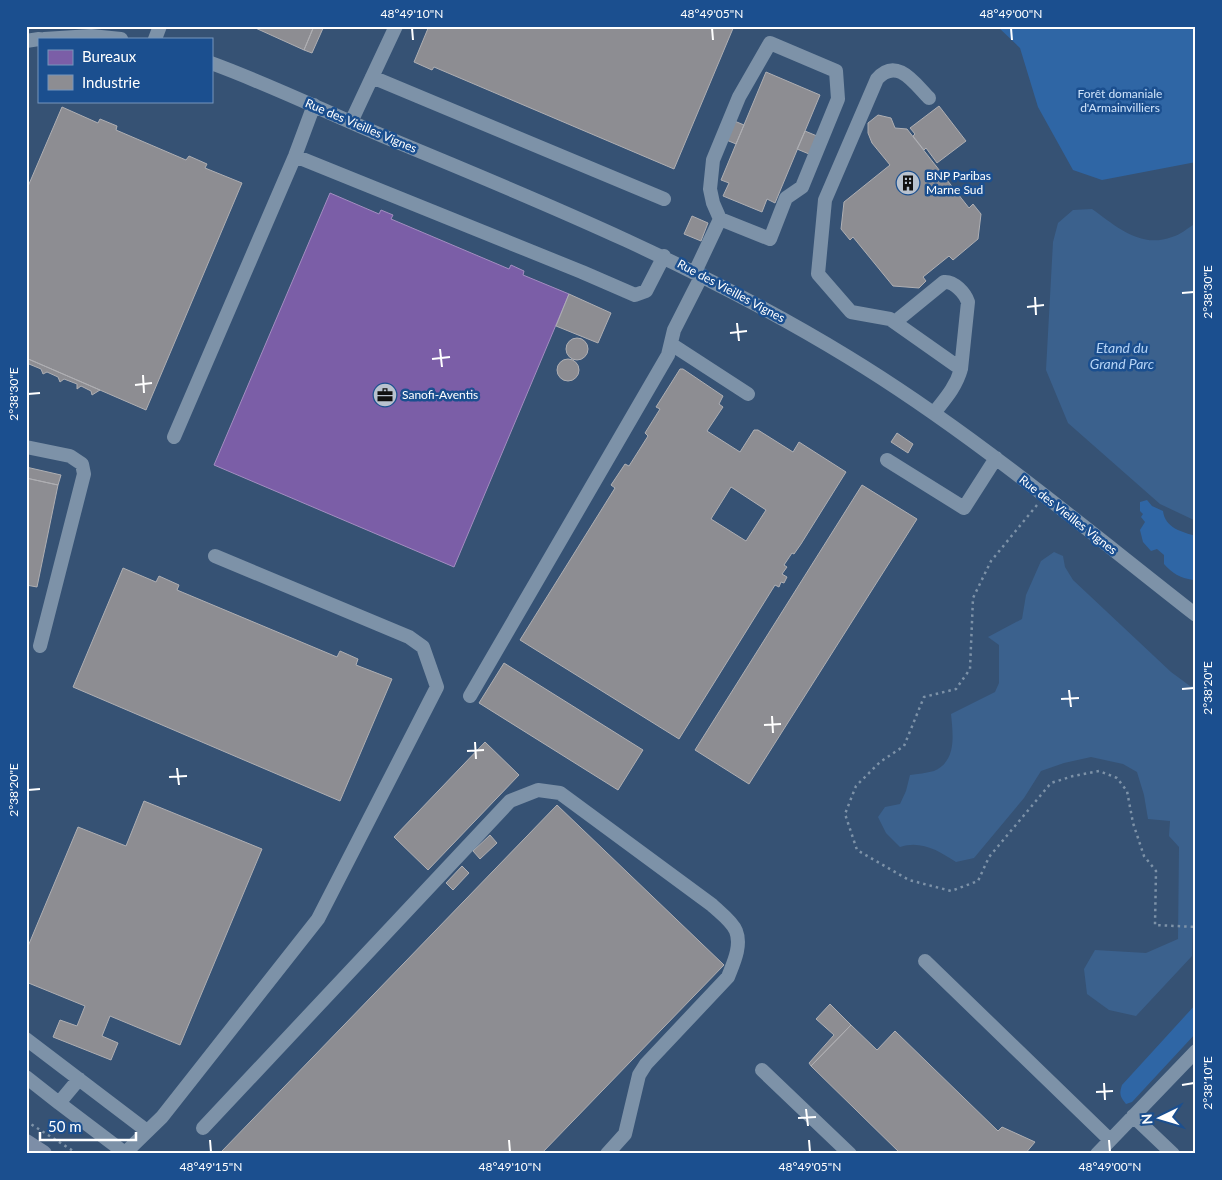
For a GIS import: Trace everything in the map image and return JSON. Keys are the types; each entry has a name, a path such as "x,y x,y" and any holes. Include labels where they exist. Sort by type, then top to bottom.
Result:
{"main road":[{"path":"26,1143 43,1154"}],"street":[{"path":"155,38 160,26"},
{"path":"351,122 396,26"},
{"path":"55,38 78,36 107,38"},
{"path":"470,696 663,363 671,344 674,330 720,219 713,203 710,189 713,160 739,97 770,44 836,71 838,99 802,187 786,198 770,239 720,219"},
{"name":"Rue des Vieilles Vignes","path":"212,63 588,222 664,256 763,307 823,342 934,413 996,458 1196,615"},
{"path":"929,98 904,72 889,71 877,79 825,200 817,271 820,278 851,312 884,317 895,322 961,369"},
{"path":"372,77 664,199"},
{"path":"174,437 296,156 314,106"},
{"path":"296,156 582,272 630,294 640,295 646,291 664,256"},
{"path":"895,322 944,282 952,283 966,296 968,302 961,369 952,391 934,413"},
{"path":"671,344 748,394"},
{"path":"26,447 70,456 82,464 84,474 40,646"},
{"path":"887,460 964,508 996,458"},
{"path":"26,1077 125,1154 162,1117 318,919 437,687 422,647 409,637 215,556"},
{"path":"203,1128 510,801 538,790 560,792 712,905 736,931 737,948 734,963 728,977 646,1064 639,1075 625,1134 607,1154"},
{"path":"925,961 1110,1140"},
{"path":"26,1038 147,1131"},
{"path":"1097,1154 1196,1051"},
{"path":"762,1070 850,1154"},
{"path":"59,1103 79,1078"},
{"path":"1133,1116 1173,1154"}],"path":[{"path":"1045,496 991,561 973,598 970,669 956,689 924,698 904,746 880,762 856,786 845,814 857,850 909,880 951,891 978,882 990,857 1050,783 1099,771 1116,778 1127,791 1133,823 1144,856 1156,871 1155,925 1195,927"},
{"path":"26,1121 78,1154"}],"green space":[{"name":"Forêt domaniale d'Armainvilliers","path":"997,26 1196,26 1196,162 1102,180 1073,170 1038,107 1020,48"},
{"path":"1147,500 1152,506 1163,511 1167,522 1175,528 1196,536 1196,585 1193,580 1177,575 1170,570 1164,564 1164,555 1157,549 1151,551 1143,542 1140,530 1145,522 1141,517 1143,514 1140,511 1140,502"},
{"path":"1196,1004 1196,1033 1132,1102 1126,1104 1121,1095 1122,1085"}],"water":[{"name":"Etand du Grand Parc","path":"1092,209 1129,234 1149,240 1160,240 1175,236 1196,223 1196,521 1160,504 1068,423 1046,370 1053,242 1058,223 1073,210"},
{"path":"1054,552 1063,556 1065,567 1073,580 1171,672 1190,686 1196,686 1196,922 1193,922 1192,956 1136,1016 1109,1010 1087,994 1084,969 1095,950 1146,953 1178,939 1179,847 1169,836 1170,821 1148,819 1144,795 1137,772 1123,764 1091,757 1064,763 1041,771 1024,798 974,858 956,862 930,848 915,845 900,847 886,833 878,817 885,807 900,804 910,775 934,771 947,761 953,739 951,714 995,692 999,683 999,645 988,637 1022,619 1026,595 1041,561"}],"building: Bureaux":[{"name":"Sanofi-Aventis","path":"330,193 379,214 381,210 393,215 391,219 509,269 511,265 524,271 523,275 569,294 454,567 214,465"}],"building: Industrie":[{"path":"251,26 314,26 304,50"},
{"path":"314,26 324,26 312,53 304,50"},
{"path":"429,26 734,26 674,169 434,67 432,70 414,62"},
{"path":"766,72 820,95 775,203 767,199 762,212 723,196 729,183 721,180"},
{"path":"939,106 966,141 937,163 926,148 924,150 913,136 915,134 910,128"},
{"path":"62,107 98,123 100,119 117,126 116,130 186,160 189,156 207,164 205,168 242,183 146,410 26,358 26,191"},
{"name":"BNP Paribas Marne Sud","path":"878,115 891,118 895,128 907,129 969,208 973,204 981,214 978,239 953,260 949,256 923,277 926,281 919,288 893,286 853,237 850,240 841,229 844,202 890,165 872,143 868,133 868,123"},
{"path":"732,120 744,125 736,144 724,139"},
{"path":"805,131 817,136 809,154 797,149"},
{"path":"692,216 708,223 701,241 684,234"},
{"path":"569,294 611,313 598,343 556,326"},
{"path":"577,338 585,341 588,349 585,357 577,360 569,357 566,349 569,341"},
{"path":"26,358 100,390 92,395 91,391 81,386 77,389 77,384 64,379 60,382 58,377 47,372 43,374 41,369 29,364 26,366"},
{"path":"568,359 576,362 579,370 576,378 568,381 560,378 557,370 560,362"},
{"path":"680,369 683,369 723,396 719,404 723,407 707,431 740,452 754,430 758,430 793,452 799,442 846,472 801,544 784,565 787,567 782,574 787,577 784,583 781,582 779,587 775,585 679,739 520,640 615,488 611,485 625,464 629,466 648,436 645,433 660,409 656,407","holes":["731,487 766,510 746,541 711,519"]},
{"path":"897,433 913,444 908,453 891,442"},
{"path":"26,467 61,475 58,485 26,478"},
{"path":"26,478 58,485 37,587 26,585"},
{"path":"862,485 917,519 749,784 695,750"},
{"path":"123,568 156,582 159,576 179,585 177,590 337,657 340,651 358,659 356,665 392,679 340,801 73,687"},
{"path":"504,663 643,750 618,790 479,703"},
{"path":"485,742 519,775 428,870 394,837"},
{"path":"144,801 262,849 180,1045 110,1016 102,1036 118,1043 111,1060 53,1037 60,1020 77,1026 85,1006 26,982 26,951 78,827 126,846"},
{"path":"557,805 724,965 541,1154 225,1154 222,1151"},
{"path":"490,835 497,843 480,859 473,851"},
{"path":"462,866 469,873 453,890 446,883"},
{"path":"830,1004 851,1025 811,1066 809,1063 834,1035 816,1019"},
{"path":"851,1025 877,1050 895,1031 998,1131 1002,1127 1035,1142 1025,1154 901,1154 811,1066"}],"place":[{"name":"BNP Paribas Marne Sud","path":"908,183"},
{"name":"Sanofi-Aventis","path":"385,395"}]}
